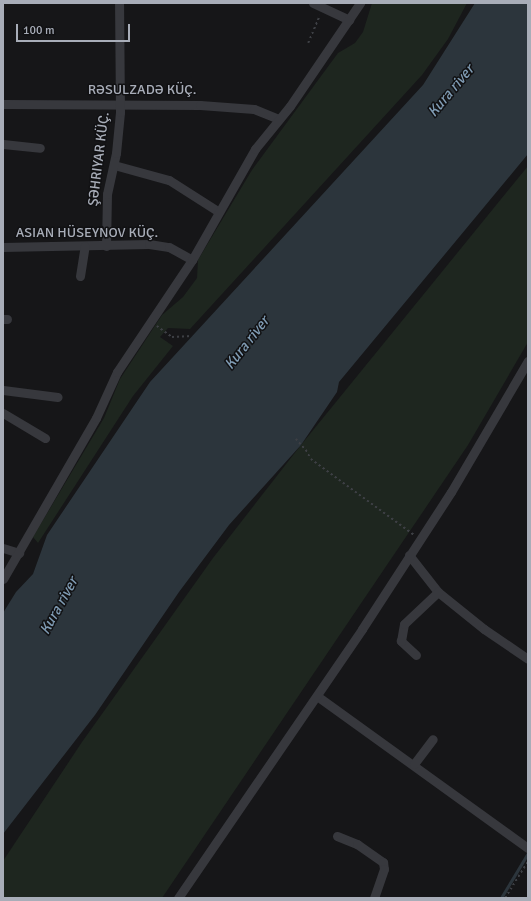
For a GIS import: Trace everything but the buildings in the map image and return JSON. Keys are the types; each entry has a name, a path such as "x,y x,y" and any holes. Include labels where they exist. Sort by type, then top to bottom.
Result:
{"street":[{"name":"ŞƏHRIYAR KÜÇ.","path":"106,246 107,194 114,165 120,104 119,3"},
{"path":"313,3 349,20"},
{"path":"3,579 96,418 117,372 192,260 255,149 280,119 360,3"},
{"name":"RƏSULZADƏ KÜÇ.","path":"3,104 120,104 231,107 266,112 280,119"},
{"path":"3,144 40,148"},
{"path":"114,165 169,180 219,212"},
{"name":"ASIAN HÜSEYNOV KÜÇ.","path":"3,247 159,245 180,252 192,260"},
{"path":"80,276 85,246"},
{"path":"178,898 317,696 451,492 528,361"},
{"path":"3,390 58,397"},
{"path":"3,413 45,438"},
{"path":"3,548 18,553"},
{"path":"409,554 438,592 484,630 528,659"},
{"path":"416,655 401,641 404,624 438,592"},
{"path":"317,696 414,764 528,848"},
{"path":"414,764 433,739"},
{"path":"337,836 358,844 383,862 384,869 374,898"}],"path":[{"path":"308,43 323,8"},
{"path":"151,321 172,337 192,336"},
{"path":"296,439 306,450 311,459 419,539"},
{"path":"505,898 528,862"}],"shaded area":[{"path":"372,3 467,3 448,39 422,75 190,329 168,328 160,337 173,346 133,396 38,543 33,537 104,418 120,379 162,315 183,297 197,278 198,260 252,170 338,53 355,43 363,32"},
{"path":"528,166 528,342 468,445 162,898 3,898 3,861 82,742 213,558 301,445"}],"water":[{"name":"Kura river","path":"475,3 528,3 528,154 339,382 337,392 301,445 229,525 179,592 95,715 3,834 3,613 16,592 33,574 47,535 150,382 423,85"}],"waterway":[{"path":"501,898 528,853"}]}
